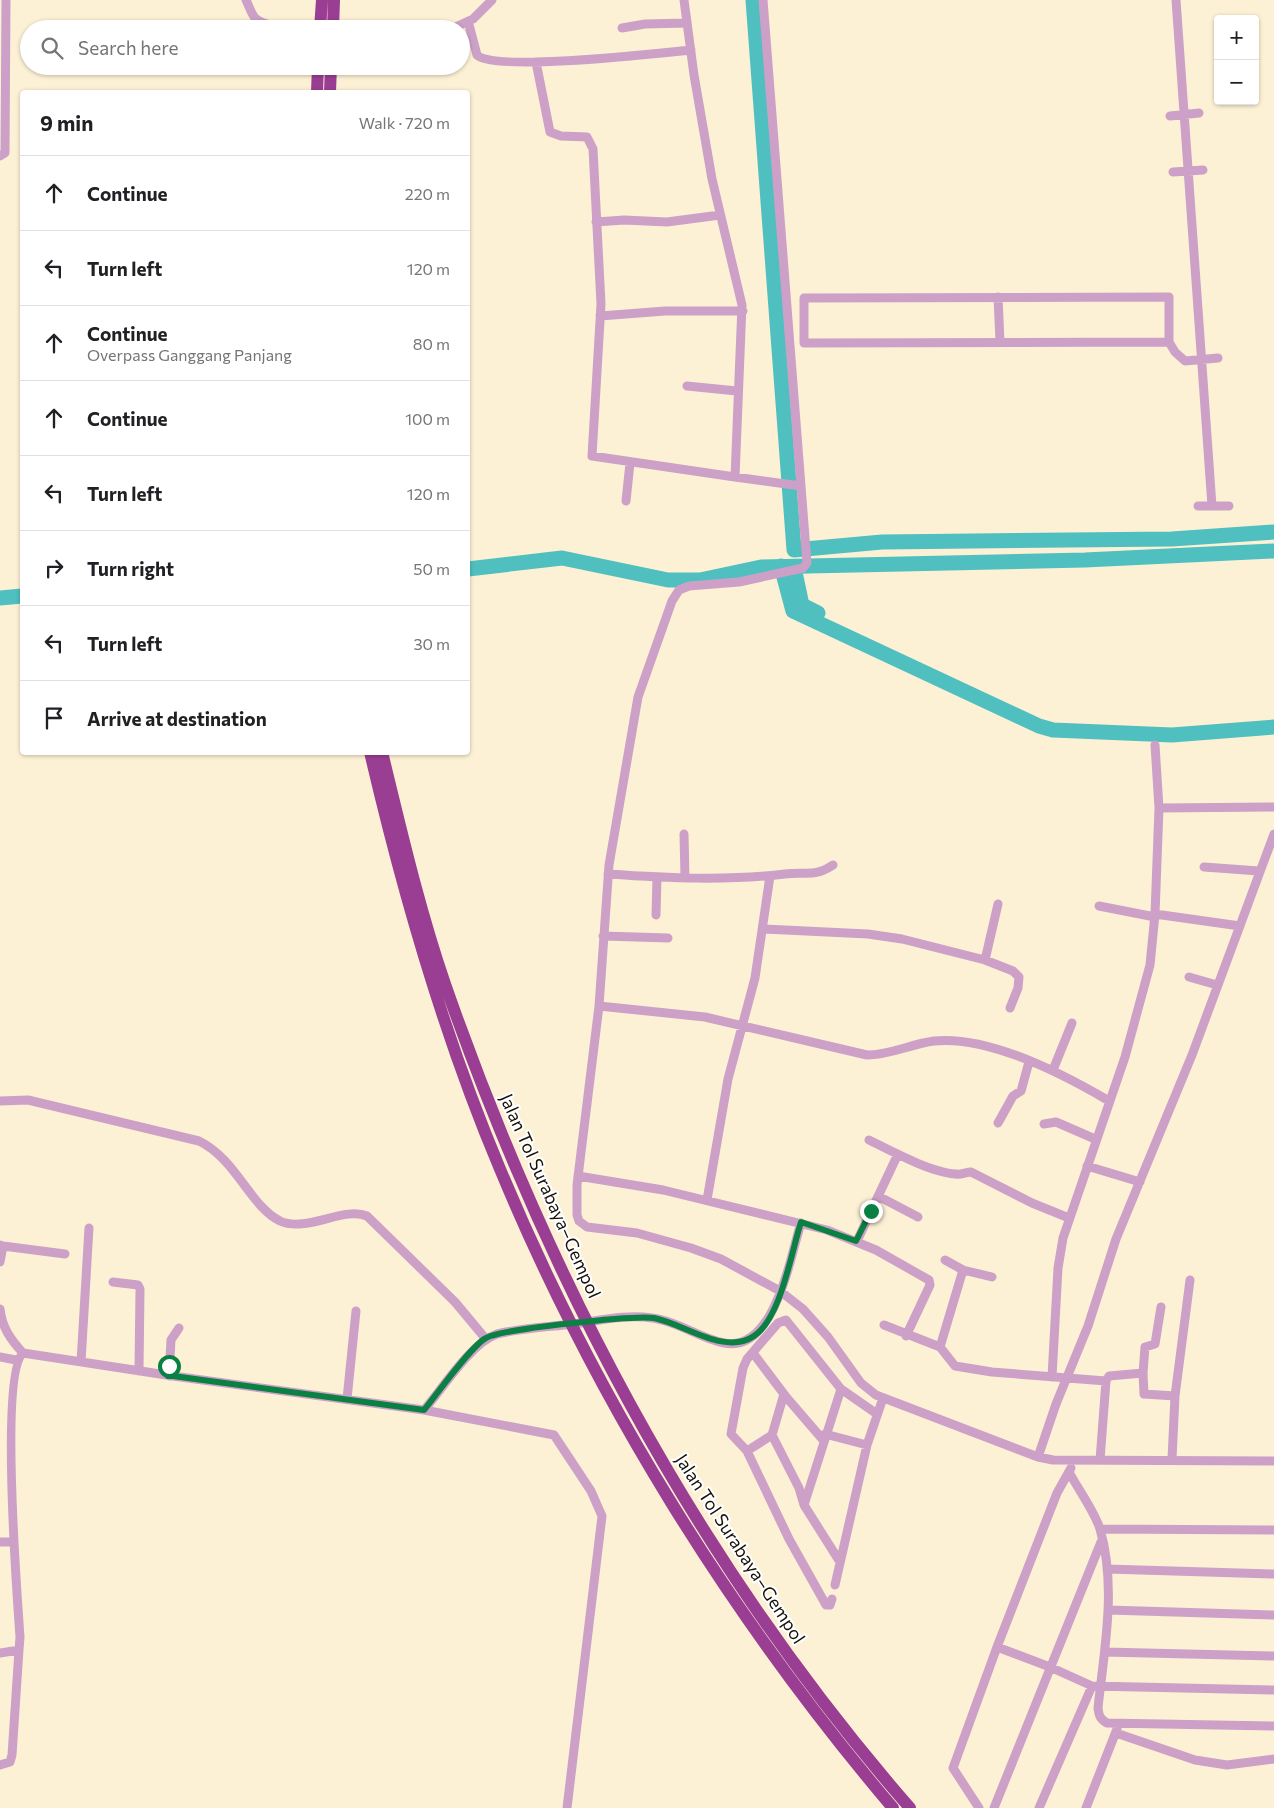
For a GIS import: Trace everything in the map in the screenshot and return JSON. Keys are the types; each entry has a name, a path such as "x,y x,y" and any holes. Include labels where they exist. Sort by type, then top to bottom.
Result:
{"highway":[{"path":"321,20 322,0"},
{"path":"333,20 334,0"},
{"path":"317,90 318,75"},
{"path":"330,90 331,75"},
{"name":"Jalan Tol Surabaya–Gempol","path":"371,755 389,834 419,942 460,1067 500,1169 591,1362 635,1442 703,1553 796,1687 844,1751 892,1808"},
{"name":"Jalan Tol Surabaya–Gempol","path":"383,755 419,897 451,999 518,1174 603,1357 659,1459 722,1559 834,1715 910,1808"}],"street":[{"path":"2,155 2,65 6,0"},
{"path":"246,0 257,19 261,20"},
{"path":"470,20 482,12 492,0"},
{"path":"684,0 712,179 743,311 735,477"},
{"path":"763,0 799,486 807,563 805,567 782,574 739,582 689,586 679,590 674,596 638,697 608,874 599,1006 578,1176 577,1215 583,1225 637,1233 691,1248 720,1259 780,1291 803,1310 828,1337 861,1383 876,1395 1038,1457 1074,1461 1172,1459 1274,1461"},
{"path":"1176,0 1212,506"},
{"path":"622,28 644,24 687,23"},
{"path":"470,28 479,58 536,62 691,50"},
{"path":"536,62 550,132 561,136 587,137 591,142 600,316 592,456 787,486 799,486"},
{"path":"1170,116 1198,113"},
{"path":"1173,172 1203,170"},
{"path":"596,222 624,220 667,222 720,215"},
{"path":"998,297 1000,342"},
{"path":"1169,342 804,342 804,298 1169,297 1169,342 1175,352 1185,361 1218,358"},
{"path":"600,316 665,311 743,311"},
{"path":"687,386 738,391"},
{"path":"626,501 630,463"},
{"path":"1198,506 1229,506"},
{"path":"1052,1377 1058,1268 1063,1238 1140,1004 1153,947 1159,808 1155,745"},
{"path":"1159,808 1274,807"},
{"path":"684,834 685,878"},
{"path":"1038,1457 1066,1378 1088,1326 1116,1239 1192,1055 1259,870 1274,834"},
{"path":"608,874 685,878 770,876 793,873 817,874 833,865"},
{"path":"1204,867 1259,870"},
{"path":"707,1200 728,1079 744,1025 764,929 770,876"},
{"path":"656,915 657,877"},
{"path":"985,960 998,904"},
{"path":"1099,906 1155,916 1240,926"},
{"path":"764,929 868,934 902,939 985,960 1013,971 1019,977 1018,988 1010,1008"},
{"path":"603,936 668,938"},
{"path":"1189,977 1217,985"},
{"path":"599,1006 690,1014 744,1025 821,1046 866,1055 877,1055 922,1043 947,1040 984,1046 1053,1070 1109,1101"},
{"path":"1053,1070 1072,1023"},
{"path":"998,1123 1013,1096 1021,1091 1029,1062"},
{"path":"0,1102 28,1100 199,1141 220,1156 265,1209 282,1222 310,1222 356,1214 367,1216 455,1302 485,1338"},
{"path":"1044,1124 1056,1122 1095,1139"},
{"path":"869,1140 919,1164 947,1173 971,1172 1032,1203 1069,1218"},
{"path":"856,1241 898,1154"},
{"path":"1087,1166 1140,1182"},
{"path":"578,1176 630,1184 707,1200 801,1222 856,1241 907,1266 929,1280 930,1284 906,1336"},
{"path":"878,1196 918,1216"},
{"path":"424,1410 473,1349 485,1338 508,1332 624,1318 654,1318 724,1343 740,1343 756,1335 766,1324 780,1291 801,1222"},
{"path":"81,1358 89,1228"},
{"path":"0,1262 3,1246 65,1254"},
{"path":"945,1260 963,1270 992,1277"},
{"path":"940,1347 963,1270"},
{"path":"1172,1459 1175,1396 1190,1280"},
{"path":"113,1282 134,1284 140,1289 139,1371"},
{"path":"1161,1307 1155,1344 1145,1347 1144,1394 1175,1396"},
{"path":"0,1309 7,1333 19,1356 8,1406 3,1450 3,1480 12,1542 20,1637 12,1755 10,1762 0,1765"},
{"path":"347,1399 356,1311"},
{"path":"832,1599 830,1606 826,1605 789,1539 746,1451 732,1434 743,1368 778,1322 786,1320 841,1389 877,1414"},
{"path":"884,1325 906,1336 940,1347 955,1366 1106,1381"},
{"path":"168,1376 173,1334 179,1328"},
{"path":"753,1353 784,1394 824,1437 867,1445"},
{"path":"0,1357 81,1358 168,1376 424,1410 554,1435 591,1491 602,1516 567,1808"},
{"path":"1100,1460 1106,1381 1111,1375 1143,1374"},
{"path":"804,1505 824,1437 841,1389"},
{"path":"784,1394 772,1436 799,1488 804,1505 840,1562"},
{"path":"835,1585 867,1445 883,1398"},
{"path":"746,1451 772,1436"},
{"path":"979,1808 953,1768 996,1647 1057,1493 1074,1461"},
{"path":"1039,1808 1096,1686 1105,1652 1108,1610 1107,1569 1100,1529 1069,1472"},
{"path":"1100,1529 1274,1530"},
{"path":"994,1808 1102,1541"},
{"path":"0,1542 12,1542"},
{"path":"1107,1569 1274,1574"},
{"path":"1108,1610 1274,1616"},
{"path":"996,1647 1096,1686 1274,1690"},
{"path":"0,1653 19,1650"},
{"path":"1105,1652 1274,1656"},
{"path":"1096,1686 1099,1716 1107,1723 1274,1726"},
{"path":"1086,1808 1120,1722"},
{"path":"1116,1733 1195,1760 1227,1765 1274,1759"}],"waterway":[{"path":"753,0 794,550 882,542 1172,539 1274,532"},
{"path":"470,569 562,558 668,580 700,580 761,567 1085,560 1274,551"},
{"path":"781,566 793,611 1039,726 1053,730 1172,735 1274,727"},
{"path":"795,572 802,605 818,613"},
{"path":"0,598 20,596"}],"route":[{"path":"169,1366 168,1376 424,1410 473,1349 485,1338 497,1334 641,1317 669,1322 724,1343 740,1343 756,1335 766,1324 774,1310 801,1222 841,1234 856,1241 871,1211"}]}
